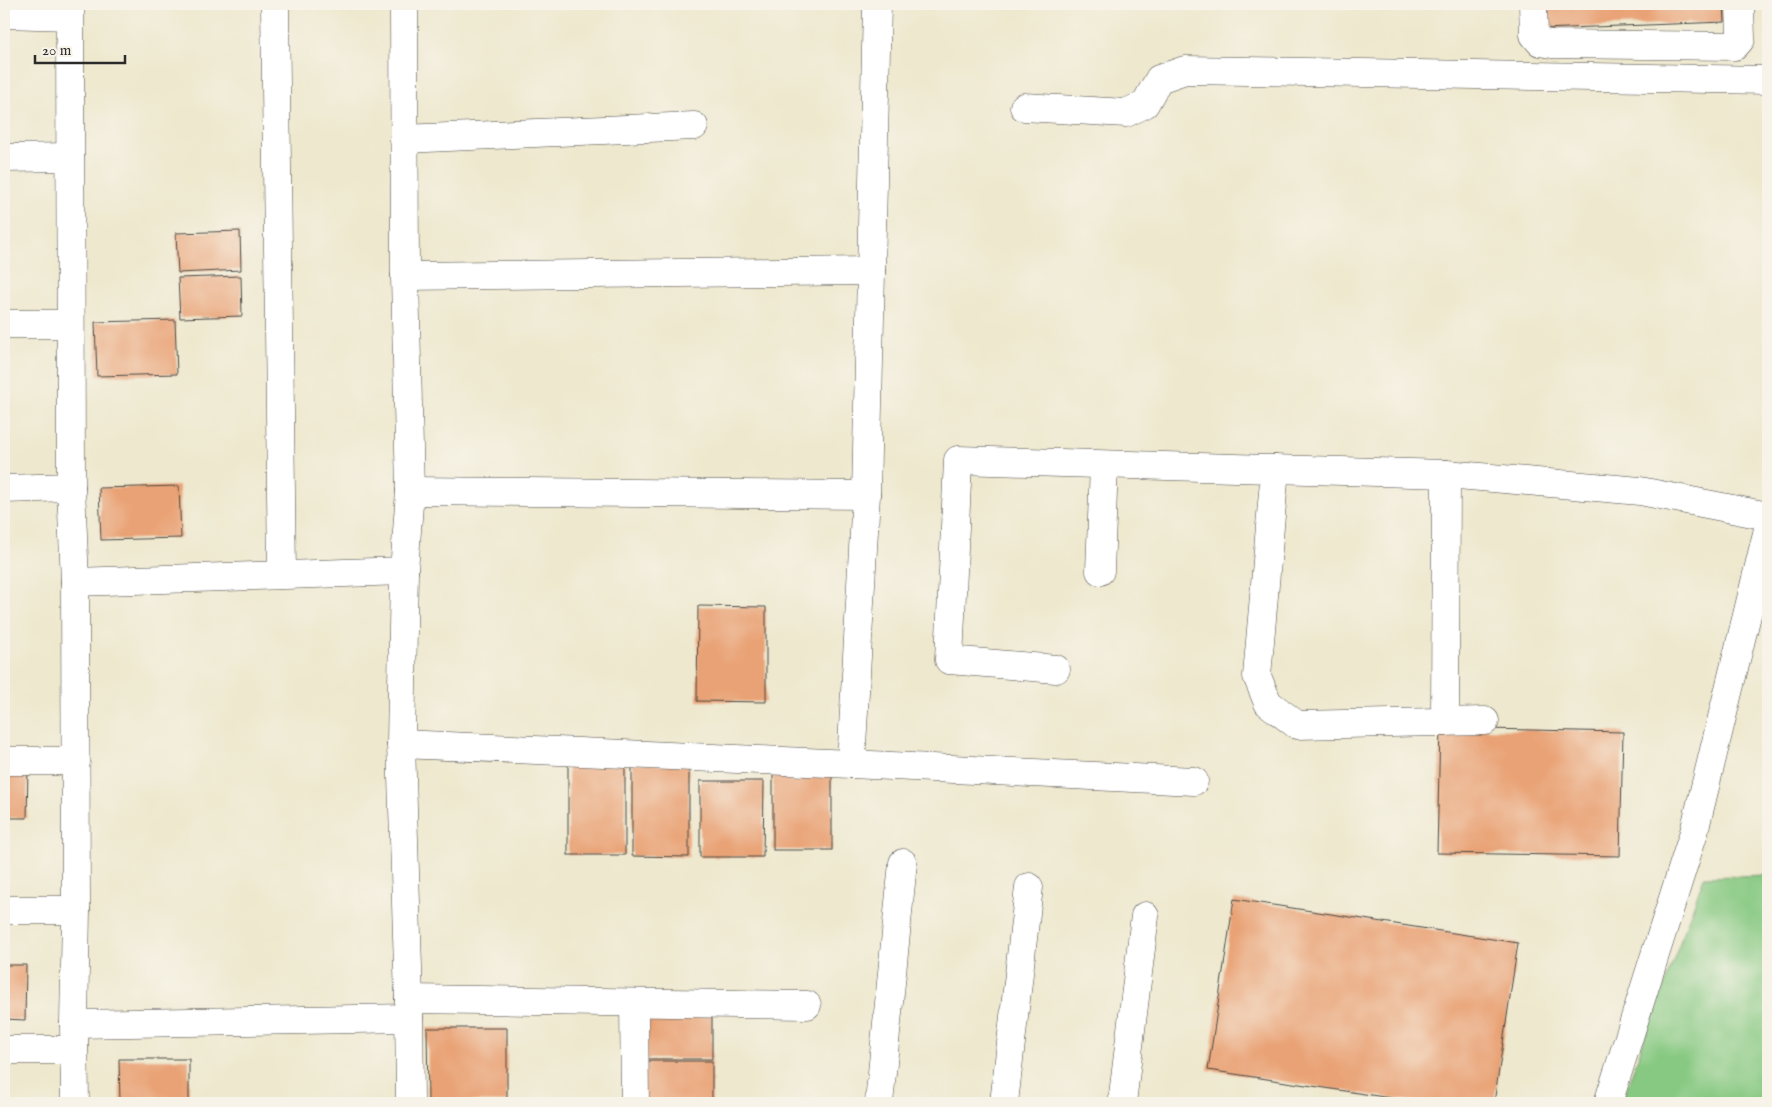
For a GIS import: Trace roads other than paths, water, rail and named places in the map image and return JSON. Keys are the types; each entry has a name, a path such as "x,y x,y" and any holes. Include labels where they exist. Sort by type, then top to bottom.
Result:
{"street":[{"path":"275,4 282,574"},
{"path":"404,4 405,276 410,491 404,571 401,744 410,1103"},
{"path":"851,764 866,495 877,4"},
{"path":"1533,4 1534,35 1540,42 1552,44 1734,46 1741,39 1740,4"},
{"path":"4,14 70,10 71,487 75,582 76,761 75,1103"},
{"path":"1024,107 1126,113 1145,104 1158,80 1184,70 1768,80"},
{"path":"404,139 694,126"},
{"path":"4,158 70,157"},
{"path":"405,276 871,271"},
{"path":"4,324 70,324"},
{"path":"1056,669 949,660 958,460 1446,474 1640,491 1768,516"},
{"path":"1100,571 1104,465"},
{"path":"1275,469 1257,676 1268,703 1297,725 1484,721"},
{"path":"1445,722 1446,474"},
{"path":"4,489 71,487"},
{"path":"410,491 866,495"},
{"path":"1608,1103 1694,832 1768,529"},
{"path":"75,582 404,571"},
{"path":"401,744 1194,781"},
{"path":"4,761 76,761"},
{"path":"879,1103 903,863"},
{"path":"1004,1103 1029,887"},
{"path":"4,910 76,910"},
{"path":"1122,1103 1145,916"},
{"path":"634,1002 635,1103"},
{"path":"4,1050 74,1037 409,1009 634,1002 807,1005"}]}
